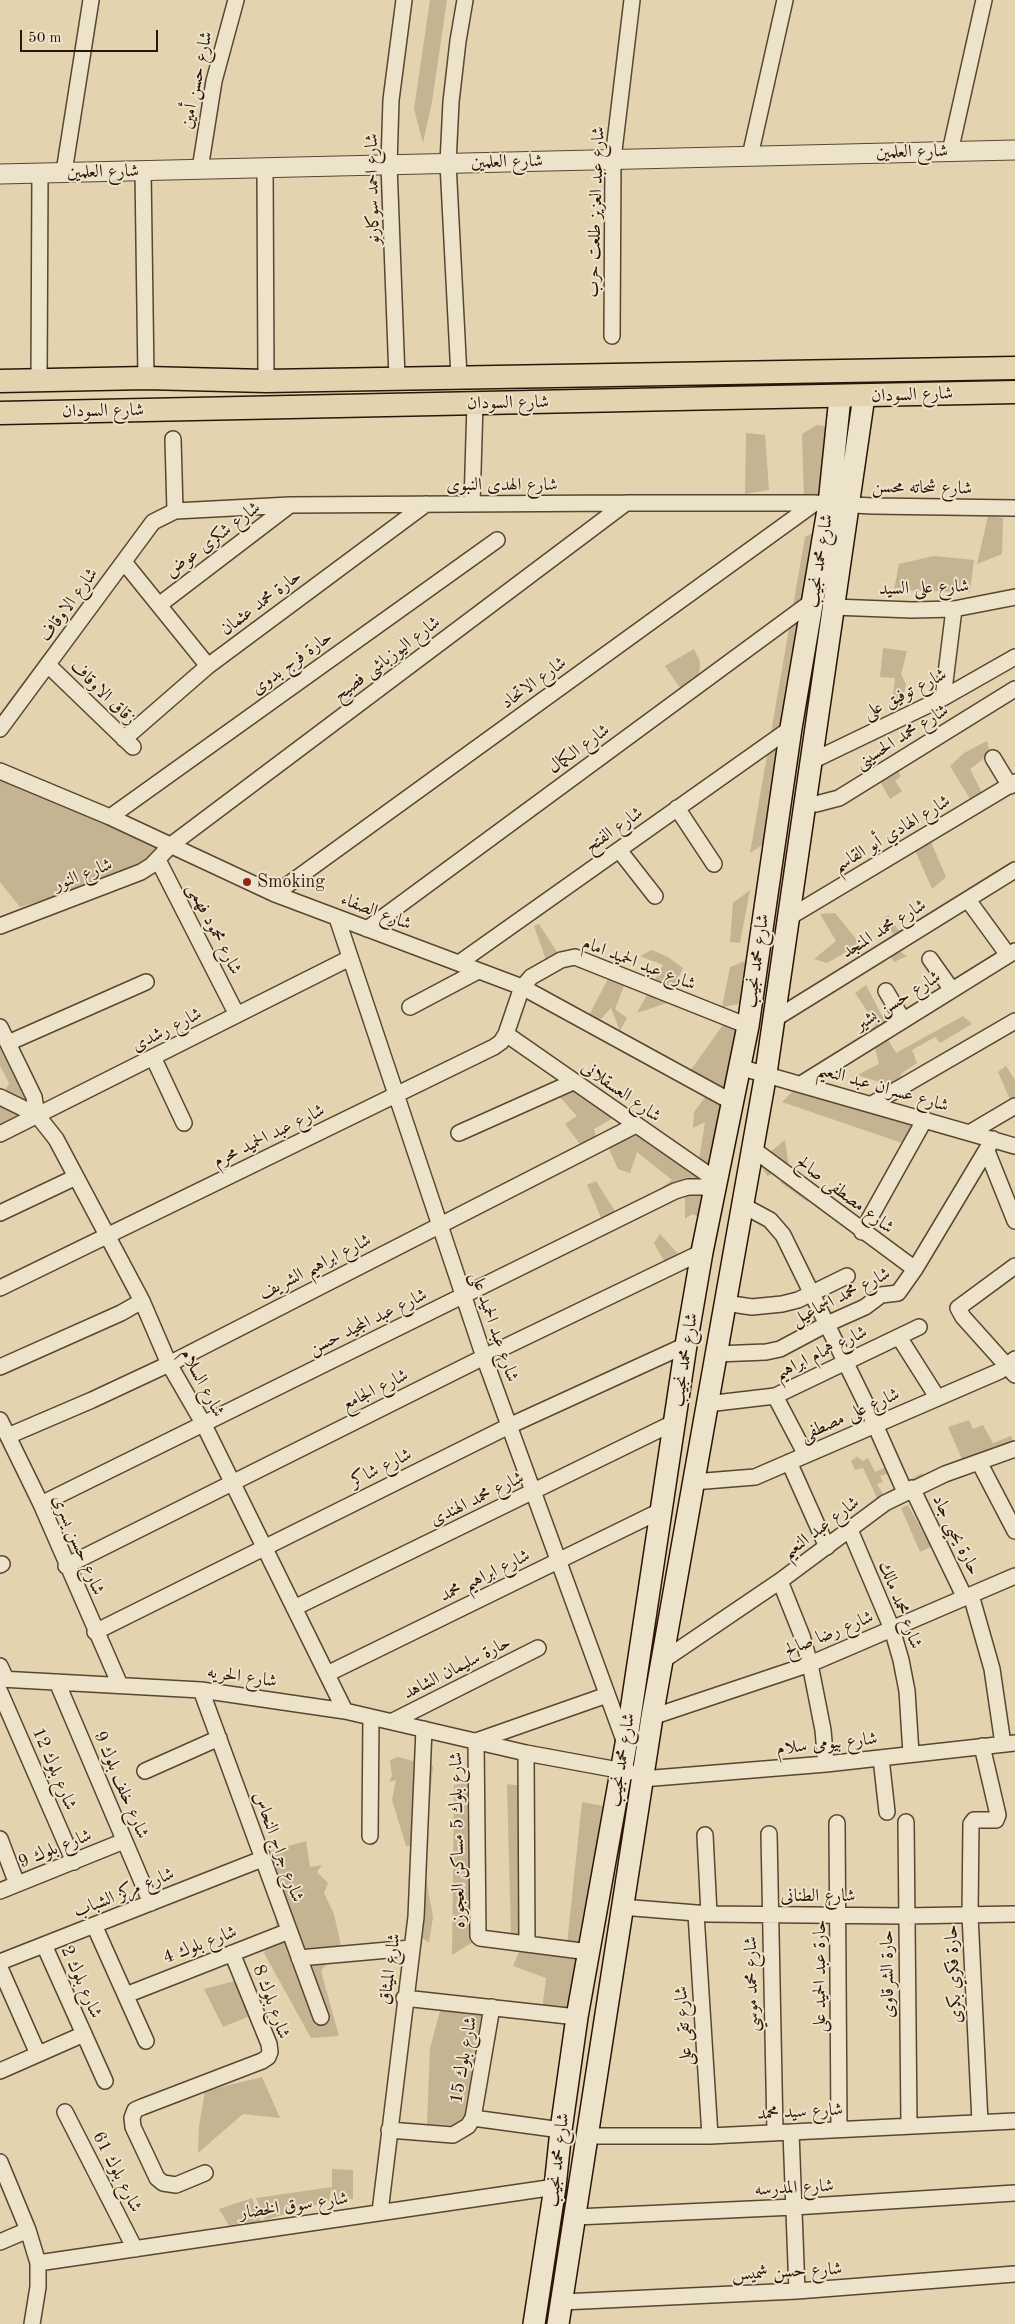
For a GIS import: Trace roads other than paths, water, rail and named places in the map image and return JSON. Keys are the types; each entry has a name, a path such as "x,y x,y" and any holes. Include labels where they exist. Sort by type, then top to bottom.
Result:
{"main road":[{"name":"شارع السودان","path":"0,381 146,378 266,381 1015,368"},
{"path":"397,378 398,405"},
{"name":"شارع السودان","path":"0,413 1015,392"},
{"name":"شارع محمد نجيب","path":"831,504 864,396"},
{"name":"شارع محمد نجيب","path":"558,2324 652,1717 725,1303 744,1206 766,1073 810,762 840,397"},
{"name":"شارع محمد نجيب","path":"534,2324 555,2186 577,2017 626,1744 686,1345 702,1252 748,1026 791,728 824,603"}],"street":[{"path":"64,172 91,0"},
{"name":"شارع حسن أمين","path":"200,169 214,81 236,0"},
{"name":"شارع احمد سوكارنو","path":"397,378 389,165 392,100 404,0"},
{"path":"459,377 448,163 451,102 465,0"},
{"name":"شارع عبد العزيز طلعت حرب","path":"612,336 613,159 632,0"},
{"path":"750,156 785,0"},
{"path":"950,152 984,0"},
{"name":"شارع العلمين","path":"0,174 1015,150"},
{"path":"265,168 266,381"},
{"path":"143,171 146,378"},
{"path":"39,380 40,173"},
{"path":"472,504 475,404"},
{"path":"173,439 175,511"},
{"name":"شارع اليوزباشى فصيح","path":"171,845 626,503"},
{"name":"حارة محمد عثمان","path":"128,743 208,666 426,504"},
{"name":"شارع الهدى النبوى","path":"175,511 290,505 831,504"},
{"name":"شارع شحاته محسن","path":"831,504 1015,508"},
{"name":"شارع الاتحاد","path":"275,894 831,504"},
{"name":"شارع شكرى عوض","path":"159,605 290,505"},
{"name":"شارع الاوقاف","path":"0,729 153,522 175,511"},
{"name":"حارة فرج بدوى","path":"110,817 497,540"},
{"path":"124,562 208,666"},
{"name":"شارع على السيد","path":"824,603 912,610 954,609 1015,597"},
{"name":"شارع الكمال","path":"367,929 824,603"},
{"path":"943,698 954,609"},
{"name":"شارع توفيق على","path":"810,762 943,698 1015,657"},
{"name":"زقاق الاوقاف","path":"48,665 128,743"},
{"name":"شارع محمد الحسينى","path":"804,803 816,804 839,798 1015,689"},
{"name":"شارع الفتح","path":"459,963 791,728"},
{"path":"993,758 1012,784"},
{"name":"شارع الصفاء","path":"0,771 110,817 275,894 522,987 732,1102"},
{"name":"شارع الهادي أبو القاسم","path":"788,918 1012,784"},
{"path":"677,808 714,864"},
{"name":"شارع النور","path":"0,926 141,872 158,860 171,845"},
{"path":"618,850 655,896"},
{"name":"شارع محمود فهمى","path":"158,860 237,1015"},
{"name":"شارع محمد المنجد","path":"773,1020 1015,870"},
{"path":"968,900 1011,953"},
{"name":"شارع عبد الحميد على","path":"337,918 484,1357 626,1744"},
{"name":"شارع حسن بشير","path":"801,1084 1011,953"},
{"name":"شارع عبد الحميد امام","path":"522,987 531,977 561,960 575,957 748,1026"},
{"name":"شارع رشدى","path":"0,1134 350,958"},
{"path":"930,959 952,990"},
{"path":"410,1007 478,971"},
{"path":"8,1043 146,982"},
{"name":"شارع عبد الحميد محرم","path":"0,1288 107,1234 494,1047 501,1042 506,1034 522,987"},
{"path":"886,991 903,1020"},
{"path":"872,1104 1015,1021"},
{"path":"0,1026 34,1097 37,1116"},
{"name":"شارع العسقلانى","path":"506,1034 636,1125 715,1186"},
{"path":"153,1058 184,1124"},
{"name":"شارع عسران عبد النعيم","path":"739,1067 972,1132 990,1145 1015,1146"},
{"path":"459,1134 573,1082"},
{"name":"شارع السلام","path":"0,1097 37,1116 56,1139 142,1302 169,1364 203,1423 231,1483 345,1710"},
{"path":"972,1132 1015,1106"},
{"path":"862,1232 925,1119"},
{"name":"شارع ابراهيم الشريف","path":"8,1436 169,1364 439,1224 636,1125"},
{"path":"990,1145 1015,1221"},
{"name":"شارع محمد اسماعيل","path":"716,1354 766,1352 780,1349 827,1324 865,1307 881,1295 898,1293 915,1269 990,1145"},
{"name":"شارع مصطفى صالح","path":"753,1149 862,1232 915,1269"},
{"path":"0,1213 76,1176"},
{"name":"شارع عبد المجيد حسن","path":"40,1504 464,1297 675,1191 688,1187 715,1186"},
{"name":"حارة يحيى جاد","path":"744,1206 777,1227 812,1292 909,1490 968,1596 992,1668 1009,1744"},
{"name":"شارع الجامع","path":"66,1566 484,1357 702,1252"},
{"path":"1012,1367 963,1317 958,1308 960,1304 1015,1266"},
{"path":"725,1303 738,1306 766,1307 798,1300 848,1276"},
{"path":"0,1366 142,1302"},
{"name":"شارع همام ابراهيم","path":"707,1404 775,1396 919,1327"},
{"path":"899,1337 937,1397"},
{"name":"شارع شاكر","path":"95,1632 263,1546 509,1426 686,1345"},
{"name":"شارع على مصطفى","path":"693,1482 746,1479 1012,1367"},
{"path":"775,1396 806,1455"},
{"name":"شارع حسن يسرى","path":"0,1420 40,1504 120,1686"},
{"name":"شارع محمد الهندى","path":"294,1608 533,1493 675,1422"},
{"name":"شارع عبد النعيم","path":"662,1661 780,1582 885,1504 909,1490 945,1474 1015,1449"},
{"path":"789,1462 828,1547"},
{"path":"980,1462 1015,1531"},
{"name":"شارع ابراهيم محمد","path":"327,1674 660,1511"},
{"name":"شارع محمد مالك","path":"850,1530 892,1629 907,1691 911,1754"},
{"name":"شارع رضا صالح","path":"652,1717 810,1664 1015,1576"},
{"path":"780,1582 802,1636 810,1664 821,1722 826,1764"},
{"name":"حارة سليمان الشاهد","path":"393,1722 538,1648"},
{"name":"شارع الحريه","path":"2,1679 201,1690 345,1710 526,1753 643,1777"},
{"name":"شارع بلوك 12","path":"2,1679 74,1862"},
{"name":"شارع خلف بلوك 9","path":"58,1682 151,1903"},
{"name":"شارع جراج النحاس","path":"201,1690 321,2017"},
{"path":"476,1741 607,1695"},
{"path":"370,1836 371,1717"},
{"name":"شارع الميثاق","path":"380,2212 404,1998 416,1917 424,1729"},
{"path":"145,1771 218,1738"},
{"name":"شارع بلوك 5 مساكن العجوزه","path":"476,1741 477,1933 480,1938 527,1944"},
{"name":"شارع بيومى سلام","path":"643,1777 826,1764 1009,1744"},
{"name":"حارة فكري بكرى","path":"980,2122 970,1915 971,1824 974,1820 996,1820 998,1815 982,1746"},
{"path":"526,1753 527,1944 589,1952"},
{"path":"881,1758 887,1812"},
{"name":"حارة الشرقاوى","path":"906,1822 909,2126"},
{"name":"حارة عبد الحميد على","path":"838,1823 840,2129"},
{"name":"شارع محمد موسي","path":"769,1834 769,1915 775,2132"},
{"name":"شارع تقى على","path":"705,1835 702,1914 710,2136"},
{"path":"0,1839 17,1884"},
{"name":"شارع بلوك 9","path":"0,1891 124,1842"},
{"name":"شارع مركز الشباب","path":"0,1962 262,1859"},
{"name":"شارع الطنانى","path":"622,1907 702,1914 906,1916 1015,1914"},
{"path":"94,1925 146,2041"},
{"name":"شارع بلوك 4","path":"126,1995 289,1931"},
{"name":"شارع بلوك 2","path":"44,1945 105,2081"},
{"path":"299,1958 411,1948"},
{"name":"شارع بلوك 8","path":"205,2172 176,2185 163,2183 157,2178 133,2127 132,2118 135,2110 262,2062 270,2052 269,2044 232,1953"},
{"path":"0,1968 38,2054"},
{"path":"404,1998 577,2017"},
{"name":"شارع بلوك 15","path":"389,2130 453,2135 468,2126 473,2118 492,2007"},
{"name":"شارع بلوك 2","path":"0,2071 84,2034"},
{"name":"شارع بلوك 61","path":"65,2112 135,2249"},
{"path":"473,2118 561,2130"},
{"name":"شارع سيد محمد","path":"588,2136 710,2136 1015,2121"},
{"path":"792,2132 797,2290"},
{"path":"1,2169 28,2230 38,2263 38,2287 32,2324"},
{"name":"شارع سوق الخضار","path":"38,2263 555,2186"},
{"name":"شارع المدرسه","path":"576,2217 794,2207 1015,2193"},
{"path":"0,2242 28,2230"},
{"name":"شارع حسن شميس","path":"562,2302 797,2290 1015,2274"}],"place":[{"name":"Smoking","path":"247,882"}]}
